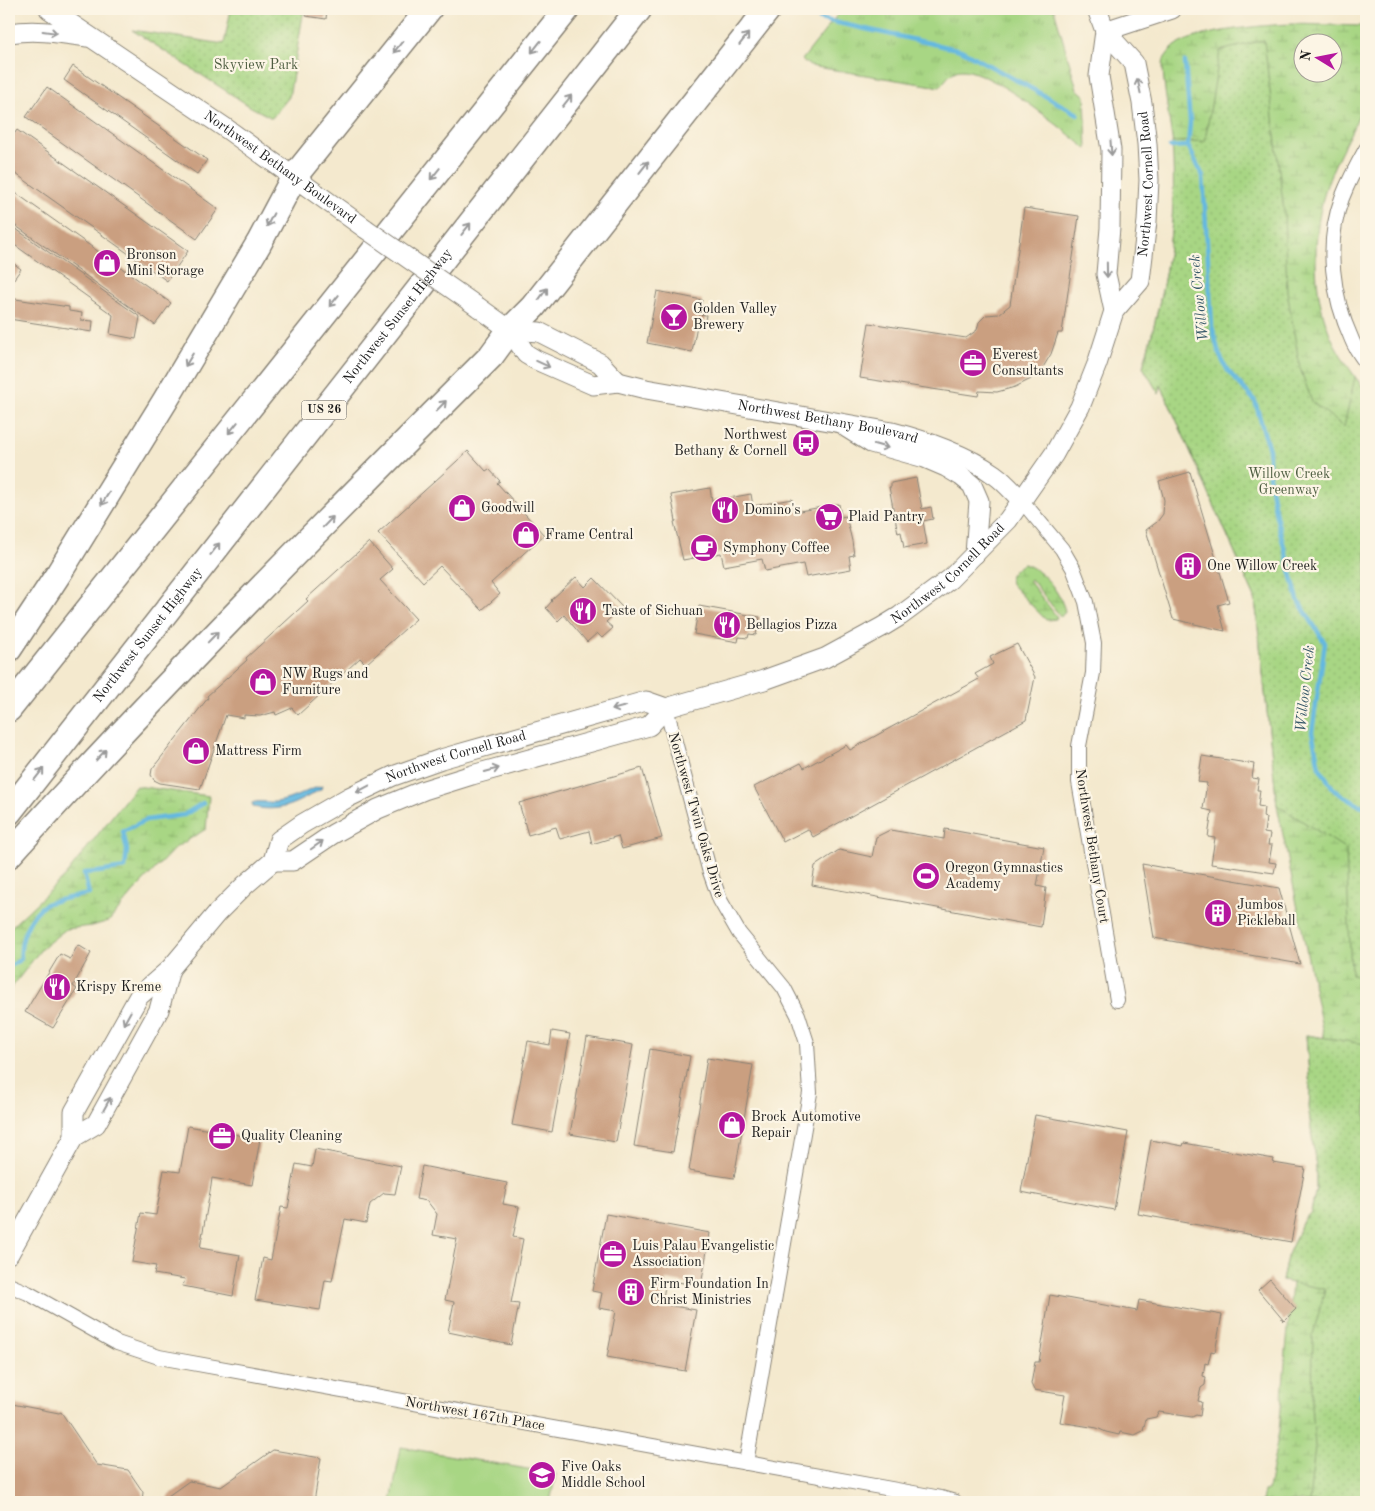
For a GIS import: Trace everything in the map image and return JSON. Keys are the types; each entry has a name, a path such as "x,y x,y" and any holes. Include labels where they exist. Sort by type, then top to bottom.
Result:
{"highway":[{"path":"9,648 59,573 165,401 259,243 294,177 429,9"},
{"path":"9,709 567,9"},
{"name":"Northwest Sunset Highway","path":"9,812 639,9"},
{"path":"9,855 127,726 491,356 510,330 533,307 768,9"}],"main road":[{"name":"Northwest Bethany Boulevard","path":"49,9 196,107 332,206 510,330 526,354 536,360 593,385 618,382 668,394 910,436 966,459 995,475 1022,502"},
{"name":"Northwest Cornell Road","path":"1097,9 1104,31 1099,76 1111,150 1112,188 1106,274 1114,311"},
{"path":"1104,31 1172,9"},
{"path":"9,33 40,30 91,37"},
{"name":"Northwest Cornell Road","path":"273,861 293,861 333,834 378,809 424,790 649,726 666,708 764,680 825,658 900,616 950,579 1008,520 1054,454 1080,407 1097,364 1114,311 1140,281 1147,221 1149,180 1142,103 1134,63 1104,31"},
{"path":"510,330 540,332 600,363 618,382"},
{"path":"839,423 871,443 925,458 961,476 972,485 979,501 975,554"},
{"name":"Northwest Cornell Road","path":"9,1254 74,1137 96,1124 159,1010 170,969 217,913 273,861 280,840 287,834 349,797 393,776 441,759 646,701 666,708"}],"street":[{"path":"1366,149 1352,173 1342,200 1335,229 1333,259 1339,308 1352,342 1366,363"},
{"name":"Northwest Bethany Court","path":"1022,502 1062,549 1073,568 1086,602 1094,643 1093,673 1079,746 1080,782 1117,1000"},
{"name":"Northwest Twin Oaks Drive","path":"666,708 709,869 720,900 739,933 784,988 798,1015 806,1043 810,1092 746,1463"},
{"name":"Northwest 167th Place","path":"9,1285 28,1293 117,1343 159,1358 955,1502"}],"green space":[{"name":"Skyview Park","path":"231,9 304,9 289,97 272,118 251,107 132,30 224,44"},
{"path":"842,9 1054,9 1077,89 1085,96 1087,149 1023,100 1003,87 968,71 954,72 940,87 810,66 802,60"},
{"path":"1292,24 1361,26 1366,29 1366,92 1360,112 1333,169 1326,189 1320,211 1316,256 1320,302 1326,323 1341,356 1366,391 1366,1502 1262,1502 1264,1491 1268,1490 1279,1431 1292,1283 1282,1281 1287,1257 1303,1221 1311,1212 1316,1189 1316,1168 1309,1112 1310,1088 1306,1035 1324,1038 1277,805 1255,598 1161,385 1159,394 1143,367 1168,258 1173,203 1173,146 1165,87 1164,59 1179,43 1209,34 1246,28"},
{"name":"Willow Creek Greenway","path":"1264,40 1284,212 1287,291 1300,368 1312,402 1344,427 1355,377 1366,391 1366,1020 1364,977 1351,974 1346,849 1277,805 1255,598 1161,385 1159,394 1143,367 1158,311 1168,256 1173,200 1172,142 1205,141 1220,51"},
{"path":"1024,564 1038,571 1055,589 1065,611 1061,617 1031,579 1029,581 1057,617 1056,619 1046,620 1012,585 1010,582 1011,575 1018,567"},
{"path":"136,786 209,796 206,829 175,848 109,921 92,926 66,929 42,948 9,991 9,929 65,876"},
{"path":"1306,1035 1366,1044 1366,1502 1309,1502 1315,1447 1312,1404 1313,1335 1325,1289 1282,1281 1287,1257 1303,1221 1311,1212 1316,1189 1316,1168 1309,1112 1310,1088"},
{"path":"401,1447 556,1474 550,1502 391,1502"}],"water":[{"path":"322,786 321,789 304,799 288,806 272,809 253,807 252,803 255,802 282,801"}],"building":[{"path":"183,9 194,9 194,13 183,11"},
{"path":"308,9 327,9 326,19 306,16"},
{"path":"73,66 207,160 197,174 64,80"},
{"path":"47,87 218,209 197,239 26,117"},
{"path":"17,130 188,251 167,281 9,169 9,141"},
{"path":"10,189 171,303 155,325 9,221"},
{"path":"1024,208 1079,216 1062,333 1058,333 1051,354 1042,369 1031,379 1015,387 997,392 979,391 978,396 860,378 869,323 966,338 977,330 979,322 986,315 999,314 1010,305"},
{"path":"9,224 140,317 136,339 110,334 113,315 9,241"},
{"path":"9,260 21,269 11,283 9,281"},
{"path":"657,291 702,300 699,314 706,315 704,327 697,325 692,352 647,343"},
{"path":"9,298 69,307 69,311 82,313 81,320 93,321 92,332 9,319"},
{"name":"Goodwill","path":"468,451 486,471 489,469 500,481 497,483 544,535 491,583 500,594 482,610 440,566 423,582 378,533"},
{"name":"One Willow Creek","path":"1190,472 1229,602 1218,605 1225,631 1173,619 1146,530 1157,522 1163,514 1164,500 1159,481"},
{"path":"916,478 922,509 931,507 933,519 923,521 927,544 904,548 901,532 898,533 889,487 891,487 891,483"},
{"path":"710,488 712,501 751,494 753,506 792,499 794,512 839,504 841,517 846,516 852,541 854,555 849,556 851,569 806,577 803,564 765,571 762,559 724,566 721,553 683,560 674,522 676,521 671,495"},
{"path":"369,542 393,569 380,580 416,619 366,664 360,658 298,715 292,708 276,715 275,712 260,716 244,715 244,718 226,715 200,789 160,783 154,780 151,775 152,769 208,698 207,696 308,601 306,599"},
{"name":"Taste of Sichuan","path":"576,577 585,587 594,578 622,607 606,622 613,628 602,638 597,633 587,642 564,615 558,621 546,608 551,600"},
{"name":"Bellagios Pizza","path":"699,606 760,617 756,635 749,634 748,638 739,637 738,642 694,634"},
{"path":"1017,644 1035,677 1026,720 813,837 808,829 783,842 754,787 801,763 804,768 846,745 850,750 979,679 975,674 993,664 990,657"},
{"path":"1202,756 1254,764 1252,778 1259,779 1257,790 1260,790 1258,806 1264,807 1263,817 1266,818 1264,833 1270,834 1268,845 1272,845 1269,862 1276,863 1274,873 1211,864 1215,838 1208,837 1212,811 1203,809 1207,783 1198,782"},
{"path":"642,768 662,838 622,849 618,836 592,844 589,831 560,839 556,827 528,835 519,803"},
{"name":"Oregon Gymnastics Academy","path":"945,829 1044,847 1037,886 1046,888 1041,927 812,885 815,866 839,850 872,857 876,837 890,830 944,839"},
{"name":"Jumbos Pickleball","path":"1142,864 1279,888 1300,964 1154,938"},
{"name":"Krispy Kreme","path":"78,945 91,953 73,986 77,989 53,1028 25,1012 60,954 70,959"},
{"path":"552,1031 570,1034 552,1132 512,1125 528,1041 550,1045"},
{"path":"587,1037 633,1045 616,1142 570,1134"},
{"path":"650,1049 690,1056 673,1152 634,1146"},
{"path":"707,1058 753,1065 734,1178 689,1171"},
{"path":"1035,1115 1128,1132 1114,1210 1021,1192"},
{"path":"188,1126 260,1139 252,1185 212,1178 200,1248 240,1255 233,1296 183,1286 185,1279 154,1274 156,1266 132,1262 141,1213 156,1215 164,1170 180,1172"},
{"path":"1151,1140 1183,1146 1184,1143 1274,1159 1273,1163 1305,1168 1291,1242 1138,1214"},
{"path":"315,1149 401,1166 395,1194 384,1193 370,1204 366,1223 345,1219 332,1281 325,1280 320,1310 255,1300 263,1258 271,1260 281,1207 288,1208 296,1164 312,1167"},
{"path":"422,1166 507,1183 503,1204 519,1207 513,1237 523,1239 511,1303 519,1304 511,1345 448,1332 454,1302 445,1300 457,1239 433,1235 437,1214 427,1201 416,1199"},
{"name":"Firm Foundation In Christ Ministries","path":"606,1214 710,1233 701,1286 666,1280 662,1304 696,1310 685,1371 607,1357 616,1311 599,1308 602,1293 592,1291"},
{"path":"1270,1279 1296,1309 1284,1321 1258,1290"},
{"path":"1050,1295 1137,1311 1139,1300 1222,1315 1215,1352 1211,1351 1208,1364 1205,1363 1203,1376 1206,1377 1205,1385 1201,1388 1198,1401 1202,1402 1200,1416 1192,1417 1159,1412 1156,1417 1146,1419 1143,1431 1135,1435 1120,1432 1119,1435 1097,1428 1060,1422 1065,1395 1034,1390 1031,1384 1035,1362 1039,1362"},
{"path":"12,1404 61,1412 97,1465 128,1470 143,1492 142,1502 9,1502 9,1423"},
{"path":"273,1450 321,1458 314,1502 166,1502 168,1496 189,1481 221,1487"}],"waterway":[{"name":"Willow Creek","path":"820,19 961,50 1078,114"},
{"path":"1185,62 1190,122 1188,146"},
{"name":"Willow Creek","path":"1170,147 1188,146 1203,176 1212,326 1219,354 1228,371 1255,401 1269,450 1269,476 1276,516 1298,600 1325,643 1312,732 1319,767 1335,791 1366,807"},
{"path":"9,967 21,959 26,928 40,908 46,904 89,894 84,873 125,868 127,850 123,831 146,820 184,815 203,803"},
{"name":"Willow Creek","path":"1366,1379 1361,1395 1366,1405"}],"place":[{"name":"Bronson Mini Storage","path":"107,263"},
{"name":"Golden Valley Brewery","path":"674,317"},
{"name":"Everest Consultants","path":"973,363"},
{"name":"Northwest Bethany & Cornell","path":"806,443"},
{"name":"Goodwill","path":"462,508"},
{"name":"Domino's","path":"725,510"},
{"name":"Plaid Pantry","path":"829,517"},
{"name":"Frame Central","path":"526,535"},
{"name":"Symphony Coffee","path":"704,548"},
{"name":"One Willow Creek","path":"1188,566"},
{"name":"Taste of Sichuan","path":"583,611"},
{"name":"Bellagios Pizza","path":"727,625"},
{"name":"NW Rugs and Furniture","path":"263,682"},
{"name":"Mattress Firm","path":"196,751"},
{"name":"Oregon Gymnastics Academy","path":"926,876"},
{"name":"Jumbos Pickleball","path":"1218,913"},
{"name":"Krispy Kreme","path":"57,987"},
{"name":"Brock Automotive Repair","path":"732,1125"},
{"name":"Quality Cleaning","path":"222,1136"},
{"name":"Luis Palau Evangelistic Association","path":"613,1254"},
{"name":"Firm Foundation In Christ Ministries","path":"631,1292"},
{"name":"Five Oaks Middle School","path":"542,1475"}]}
